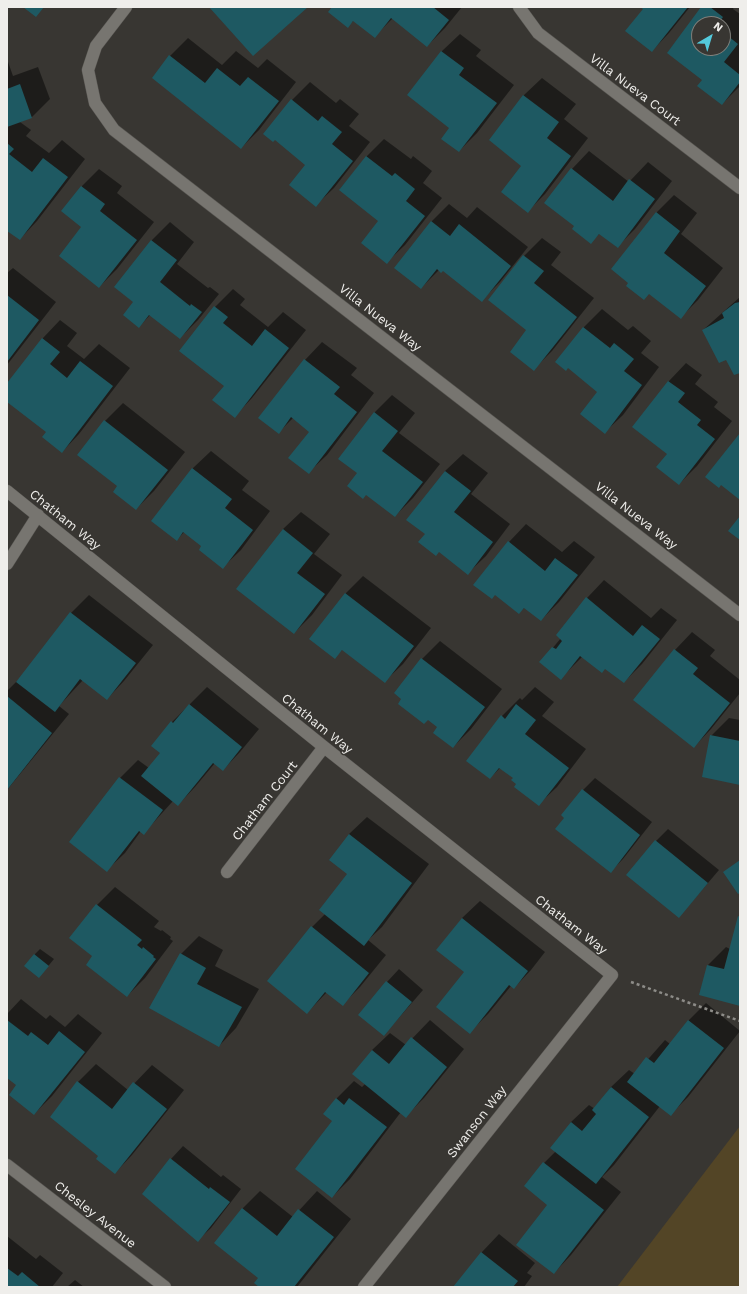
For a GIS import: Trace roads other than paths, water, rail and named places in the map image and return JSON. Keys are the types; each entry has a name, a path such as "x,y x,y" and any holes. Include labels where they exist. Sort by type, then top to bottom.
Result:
{"street":[{"name":"Villa Nueva Way","path":"126,7 96,46 88,70 95,103 114,130 740,614"},
{"name":"Villa Nueva Court","path":"519,7 538,33 740,188"},
{"name":"Chatham Way","path":"7,491 324,747 612,975"},
{"path":"7,564 38,515"},
{"name":"Chatham Court","path":"228,872 324,747"},
{"name":"Swanson Way","path":"364,1287 612,975"},
{"name":"Chesley Avenue","path":"7,1165 165,1287"}]}
